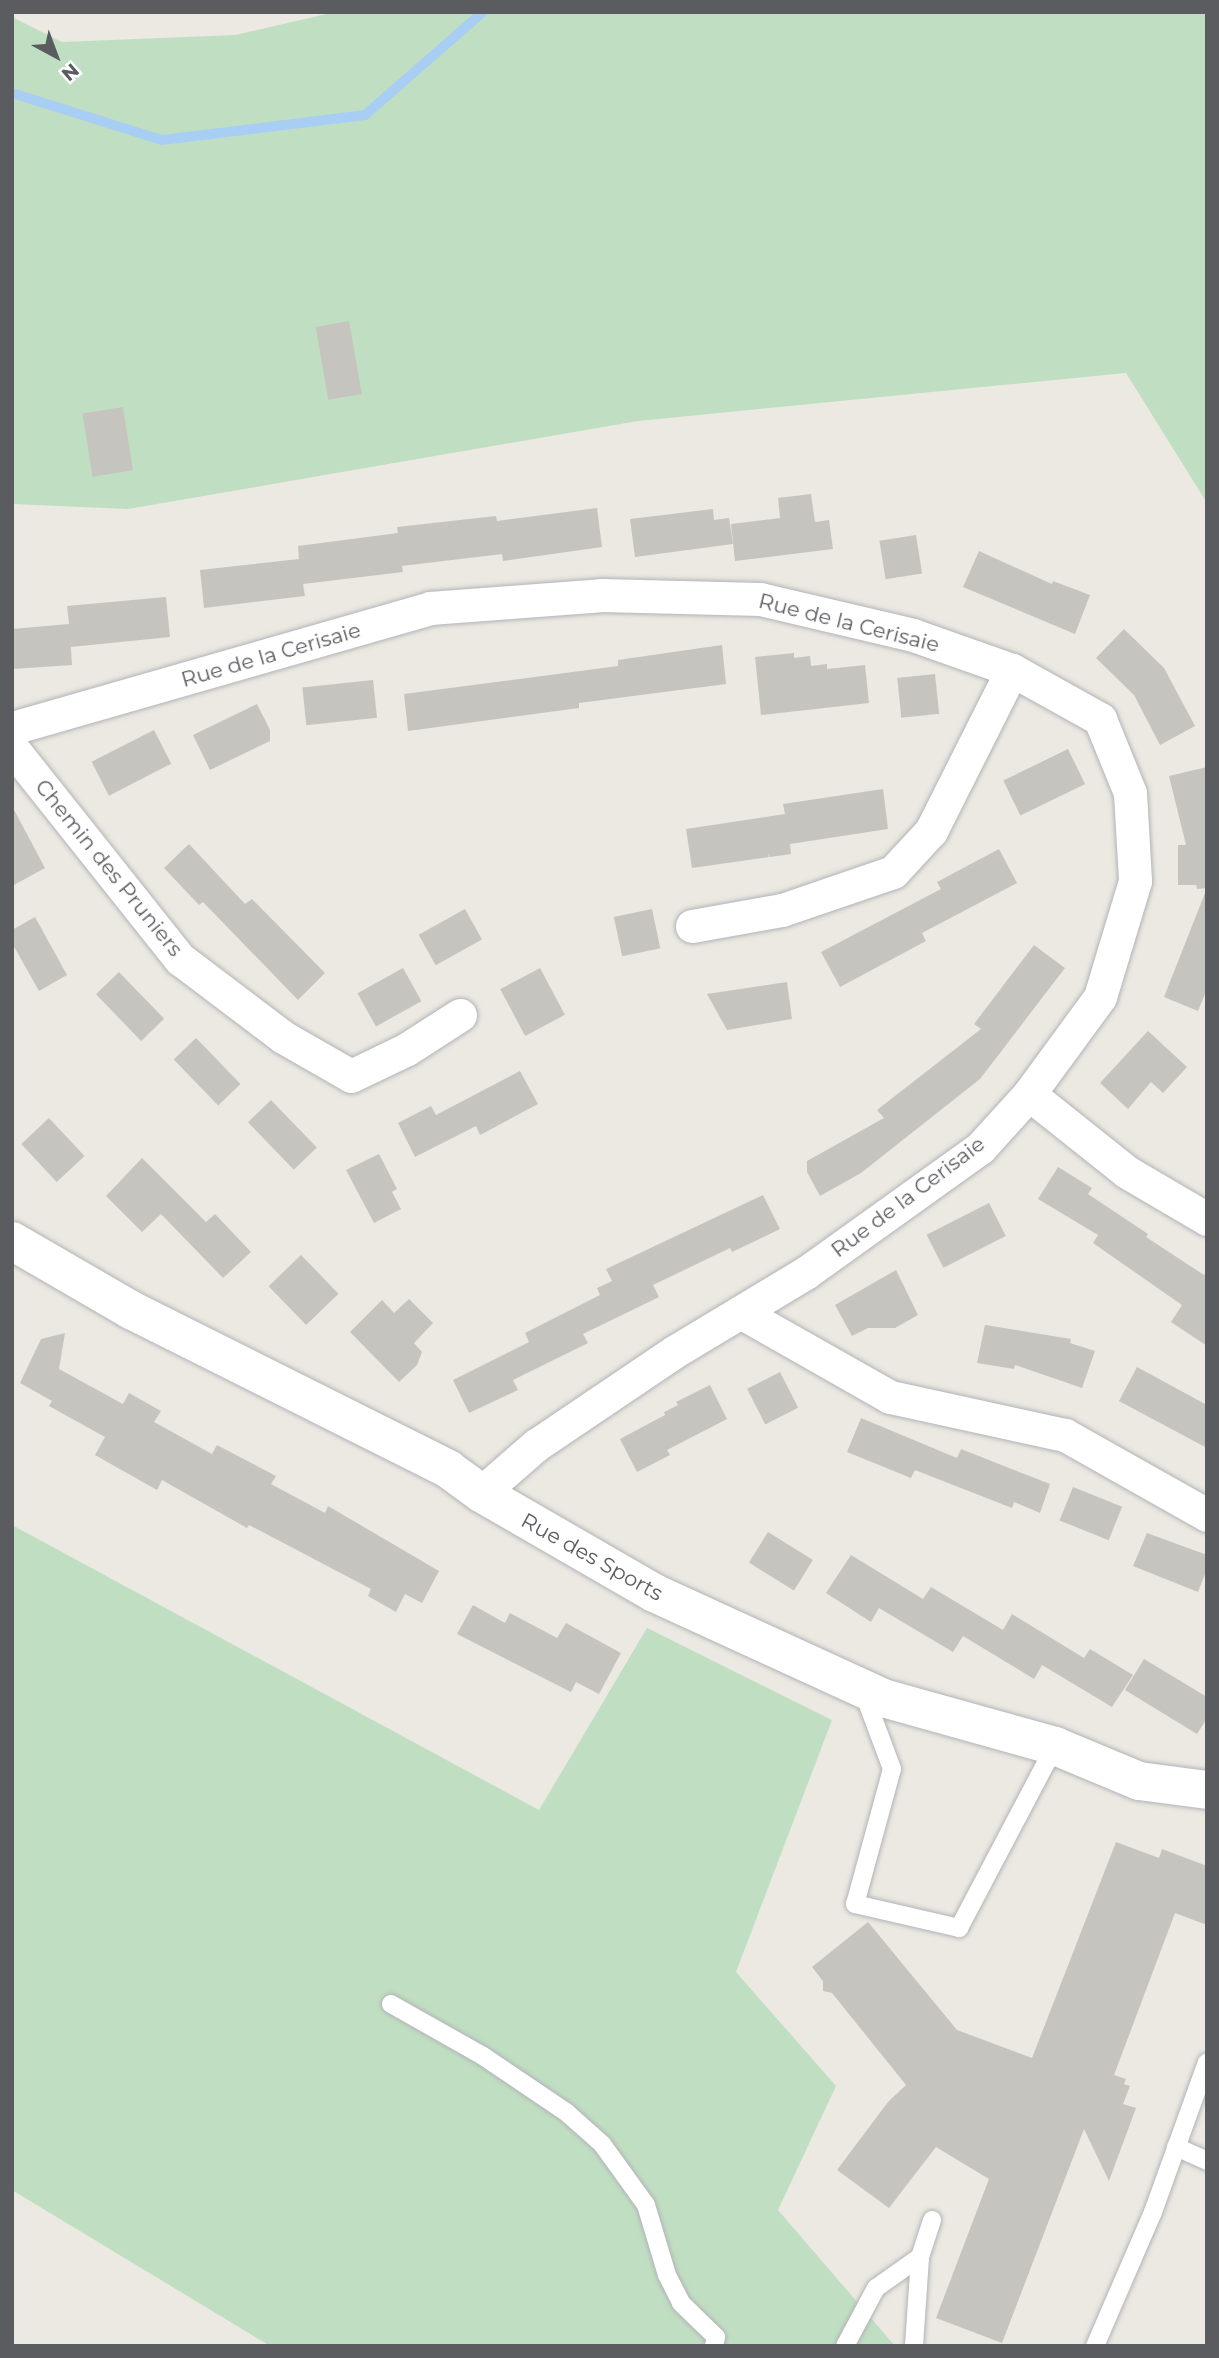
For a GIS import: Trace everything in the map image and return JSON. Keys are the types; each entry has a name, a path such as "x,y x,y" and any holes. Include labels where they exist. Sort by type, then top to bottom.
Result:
{"street":[{"name":"Rue de la Cerisaie","path":"12,728 430,608 601,596 760,599 912,635 1012,670 1100,719 1130,793 1135,881 1100,997 1029,1094 980,1148 807,1272 674,1352 536,1445 481,1493"},
{"path":"692,926 782,910 892,872 932,831 1012,670"},
{"name":"Chemin des Pruniers","path":"12,748 180,958 283,1037 351,1076 407,1049 460,1015"},
{"path":"1029,1094 1127,1172 1207,1219"},
{"name":"Rue des Sports","path":"12,1241 131,1310 448,1469 481,1493 654,1593 883,1698 1055,1746 1139,1781 1207,1790"},
{"path":"742,1313 890,1397 1065,1435 1207,1515"}],"lane":[{"path":"862,1688 892,1769 855,1904 959,1928 1055,1746"},
{"path":"391,2004 483,2056 566,2112 601,2144 646,2205 667,2275 681,2303 716,2337 715,2346"},
{"path":"1095,2346 1153,2212 1207,2062"},
{"path":"1176,2147 1207,2161"},
{"path":"914,2346 920,2257 932,2220"},
{"path":"845,2346 876,2288 920,2257"}],"green space":[{"path":"335,12 1207,12 1207,503 1126,373 638,421 128,509 12,504 12,17 62,42 235,35"},
{"path":"12,1525 539,1810 647,1628 832,1720 736,1972 836,2086 778,2210 895,2346 270,2346 12,2190"}],"building":[{"path":"349,321 362,394 328,400 316,327"},
{"path":"123,407 133,470 93,477 83,413"},
{"path":"811,494 815,522 829,520 833,549 735,561 731,524 780,518 778,498"},
{"path":"597,508 602,547 503,561 502,554 402,566 403,572 303,584 305,596 204,608 200,570 299,559 298,546 398,533 397,527 496,516 497,521"},
{"path":"713,509 714,520 729,518 733,544 635,557 630,519"},
{"path":"916,535 922,574 886,579 879,541"},
{"path":"979,551 1052,584 1053,581 1090,595 1075,634 963,587"},
{"path":"166,597 170,637 71,647 70,634 72,665 12,669 12,629 69,624 67,606"},
{"path":"1124,629 1164,668 1195,726 1160,745 1134,695 1096,658"},
{"path":"722,645 726,684 579,703 579,708 408,731 404,694 618,666 618,660"},
{"path":"794,653 794,658 810,656 811,666 827,664 827,669 865,665 869,703 761,715 755,657"},
{"path":"935,674 939,714 901,718 897,678"},
{"path":"373,680 377,718 306,725 302,687"},
{"path":"257,704 270,730 270,741 210,770 193,735"},
{"path":"154,730 171,764 109,796 92,762"},
{"path":"1068,749 1085,784 1020,816 1003,781"},
{"path":"1207,767 1207,888 1197,889 1196,885 1178,885 1178,845 1186,845 1169,776"},
{"path":"883,789 888,829 790,844 791,854 770,857 768,853 769,857 692,868 686,829 785,814 783,804"},
{"path":"12,806 45,868 12,886"},
{"path":"189,844 245,904 252,899 325,973 298,1000 203,902 199,905 164,868"},
{"path":"999,849 1017,883 922,933 926,941 840,987 821,952 941,889 937,882"},
{"path":"1205,893 1207,989 1198,1011 1164,997"},
{"path":"465,909 482,940 436,965 419,935"},
{"path":"652,909 660,948 622,956 614,917"},
{"path":"35,917 67,975 39,991 12,943 12,930"},
{"path":"1034,945 1065,968 980,1079 861,1173 820,1196 807,1172 807,1161 884,1118 877,1110 981,1029 974,1024"},
{"path":"403,968 421,1001 376,1026 358,993"},
{"path":"540,968 565,1015 525,1036 500,989"},
{"path":"119,972 164,1019 141,1041 96,994"},
{"path":"787,982 792,1019 727,1030 707,994"},
{"path":"1148,1031 1187,1067 1163,1093 1151,1082 1128,1109 1100,1083"},
{"path":"196,1038 240,1084 218,1106 174,1060"},
{"path":"520,1071 538,1104 480,1135 476,1126 415,1157 398,1123 431,1106 436,1115"},
{"path":"271,1100 317,1147 294,1170 248,1122"},
{"path":"49,1118 84,1156 57,1182 21,1144"},
{"path":"379,1154 397,1189 392,1192 401,1209 374,1223 346,1170"},
{"path":"142,1158 206,1222 215,1214 251,1252 223,1278 161,1214 142,1232 106,1196"},
{"path":"1058,1167 1092,1188 1088,1194 1148,1234 1146,1237 1204,1275 1207,1271 1207,1346 1171,1322 1182,1305 1093,1243 1098,1235 1038,1199"},
{"path":"763,1195 780,1229 732,1252 730,1248 653,1285 659,1297 583,1334 588,1343 513,1380 518,1390 469,1413 453,1380 529,1342 525,1333 600,1295 597,1288 612,1281 606,1269"},
{"path":"989,1203 1006,1236 943,1268 927,1235"},
{"path":"301,1255 339,1294 306,1325 269,1286"},
{"path":"896,1270 918,1315 895,1328 868,1328 852,1336 835,1305"},
{"path":"409,1299 433,1323 414,1343 422,1352 417,1365 399,1382 350,1332 382,1300 394,1313"},
{"path":"985,1325 1071,1339 1070,1343 1095,1351 1082,1388 1015,1365 1014,1369 977,1363"},
{"path":"65,1333 59,1369 123,1404 129,1393 161,1411 154,1422 212,1454 217,1445 276,1476 271,1484 325,1513 328,1506 439,1571 422,1603 405,1594 396,1612 368,1596 371,1589 249,1525 247,1528 162,1480 157,1490 95,1455 105,1437 49,1406 52,1401 20,1383 41,1339"},
{"path":"1137,1367 1207,1405 1207,1448 1119,1401"},
{"path":"780,1372 798,1408 765,1424 747,1389"},
{"path":"710,1385 727,1419 667,1450 670,1455 637,1472 620,1439 665,1415 664,1412 678,1405 676,1402"},
{"path":"861,1418 957,1458 961,1449 1050,1484 1040,1513 1014,1502 1012,1508 915,1470 911,1478 847,1452"},
{"path":"1073,1487 1122,1507 1109,1540 1060,1520"},
{"path":"768,1532 813,1560 794,1591 749,1563"},
{"path":"1147,1533 1207,1555 1207,1569 1198,1592 1133,1566"},
{"path":"851,1555 923,1599 931,1587 1003,1630 1012,1614 1084,1658 1090,1649 1133,1675 1112,1707 1042,1665 1034,1679 963,1636 953,1652 879,1608 871,1622 826,1593"},
{"path":"473,1605 505,1623 510,1613 557,1638 566,1623 621,1653 599,1694 576,1682 571,1692 457,1634"},
{"path":"1144,1659 1207,1697 1207,1718 1197,1734 1125,1690"},
{"path":"1116,1842 1159,1858 1162,1849 1207,1866 1207,1925 1175,1913 1114,2075 1126,2079 1124,2084 1130,2086 1123,2104 1136,2108 1109,2181 1084,2129 1002,2343 936,2318 989,2179 936,2147 889,2208 837,2170 888,2102 906,2085 832,1993 823,1991 823,1981 812,1967 868,1922 957,2030 1032,2058"}],"waterway":[{"path":"12,93 162,140 365,115 483,12"}]}
